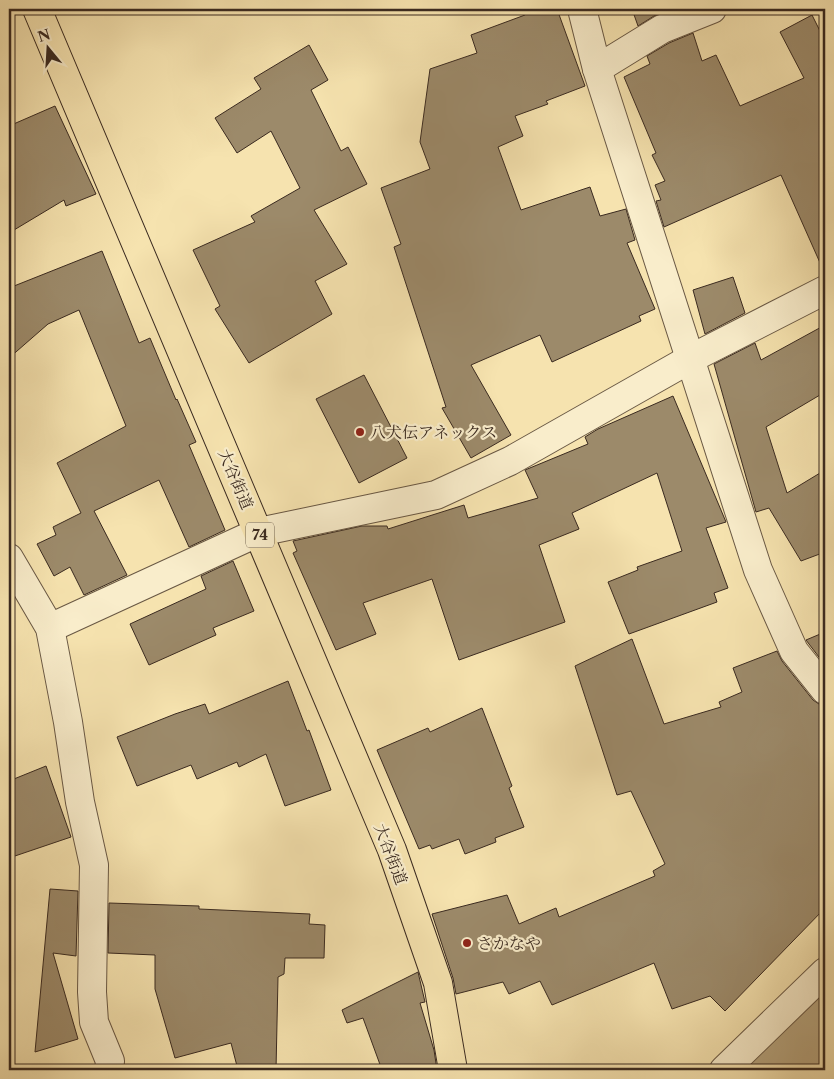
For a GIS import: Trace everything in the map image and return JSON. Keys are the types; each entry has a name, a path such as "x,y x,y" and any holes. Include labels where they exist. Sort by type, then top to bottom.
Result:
{"main road":[{"name":"大谷街道","path":"37,9 392,850 438,983 453,1070"}],"street":[{"path":"582,9 597,69 758,570 794,651 825,690"},
{"path":"597,69 662,29 712,9"},
{"path":"50,628 259,532 436,495 510,461 690,359 825,290"},
{"path":"9,558 50,628 68,722 80,802 94,865 92,992 94,1022 110,1061 109,1070"},
{"path":"724,1070 825,972"}],"building":[{"path":"523,9 557,9 585,86 546,101 548,104 515,116 523,136 498,147 521,210 590,187 600,216 626,209 635,240 627,243 655,309 639,316 641,321 552,362 540,335 471,365 511,435 471,458 442,408 446,407 394,247 401,244 381,188 430,169 420,142 430,69 477,53 471,35 525,15"},
{"path":"632,9 671,9 654,16 638,26"},
{"path":"812,15 825,41 825,274 781,175 664,227 656,201 661,200 655,185 665,181 652,155 656,153 624,77 650,64 647,56 669,43 693,33 702,61 716,55 740,106 804,78 780,32"},
{"path":"309,45 328,80 311,90 341,151 348,147 367,184 314,210 347,264 315,281 332,314 249,363 215,309 220,306 193,250 255,222 251,216 300,188 271,131 237,153 215,118 261,89 254,78"},
{"path":"55,106 96,194 66,206 64,200 9,233 9,126"},
{"path":"102,251 139,343 150,338 196,442 189,445 225,530 189,547 159,480 94,511 127,575 84,595 70,567 54,576 37,544 56,535 53,527 81,513 57,463 126,426 79,310 48,324 9,358 9,288"},
{"path":"733,277 745,313 705,334 693,290"},
{"path":"825,325 825,392 766,427 787,493 825,470 825,552 801,561 769,508 756,512 714,364 755,343 761,360"},
{"path":"364,375 407,458 359,483 316,399"},
{"path":"673,396 726,522 706,528 728,588 714,593 717,602 629,634 608,582 638,570 637,567 682,551 657,473 572,513 579,529 539,545 565,622 459,660 432,579 363,603 376,634 336,650 293,553 297,551 293,541 362,526 387,526 388,529 464,505 468,518 538,498 525,470 588,444 585,437 598,429"},
{"path":"233,561 254,611 213,628 216,635 149,665 130,624 206,589 201,576"},
{"path":"825,632 825,665 806,640"},
{"path":"632,639 664,724 721,707 719,702 742,692 733,668 777,651 782,661 813,700 825,705 825,908 725,1011 710,996 672,1009 654,963 552,1005 540,981 509,994 503,982 456,994 453,978 432,914 507,895 519,924 556,908 559,917 655,876 653,871 665,864 631,791 617,795 575,666"},
{"path":"288,681 307,731 309,730 331,790 285,806 266,754 239,767 237,762 197,779 191,765 137,786 117,737 205,704 209,714"},
{"path":"482,708 512,786 509,788 524,827 495,838 496,842 465,854 459,839 432,849 430,845 419,849 377,750 428,728 430,732"},
{"path":"46,766 71,837 9,858 9,781"},
{"path":"50,889 78,891 76,956 53,953 78,1039 35,1052"},
{"path":"109,903 199,906 199,909 310,914 309,924 325,925 324,958 285,958 284,974 278,977 276,1070 238,1070 231,1043 175,1058 155,989 155,955 108,953"},
{"path":"418,972 425,1002 420,1003 434,1050 437,1070 382,1070 363,1018 347,1023 342,1010"}],"waterway":[{"path":"775,1070 825,1019"}],"place":[{"name":"八犬伝アネックス","path":"360,432"},
{"name":"さかなや","path":"467,943"}]}
